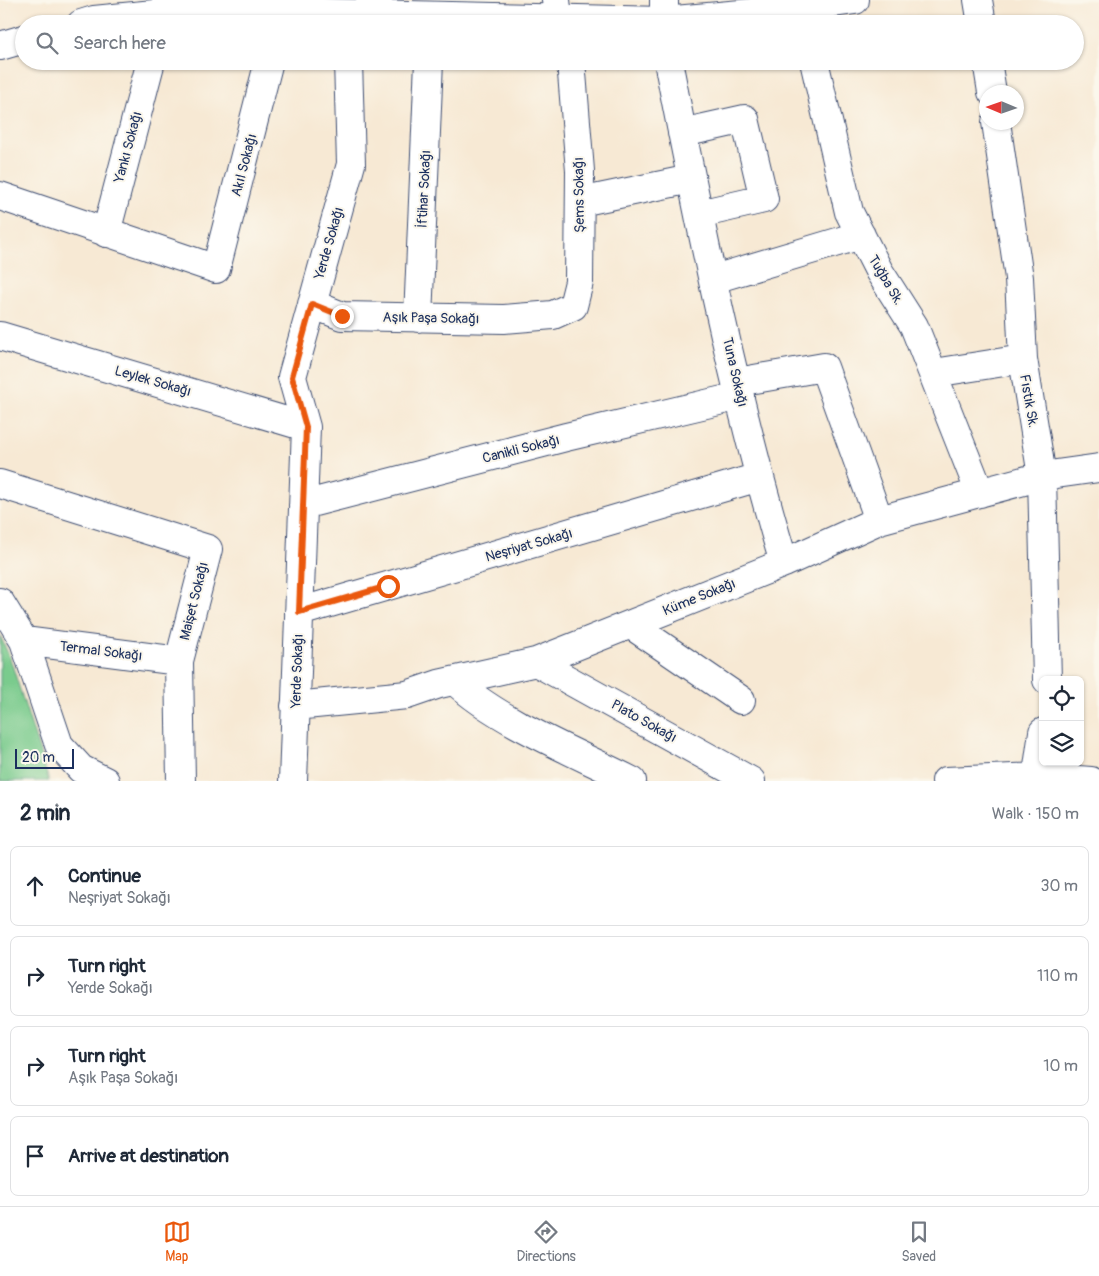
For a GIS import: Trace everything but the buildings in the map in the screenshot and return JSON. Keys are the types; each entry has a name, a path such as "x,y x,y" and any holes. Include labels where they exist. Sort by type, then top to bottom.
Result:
{"street":[{"path":"403,15 431,13 664,15 794,10 855,0"},
{"path":"978,0 980,15"},
{"path":"169,15 194,5 260,15"},
{"path":"0,46 15,42"},
{"name":"Yankı Sokağı","path":"106,233 149,70"},
{"name":"Akıl Sokağı","path":"106,233 216,269 268,70"},
{"name":"Yerde Sokağı","path":"293,781 306,427 292,377 351,164 348,70"},
{"name":"İftihar Sokağı","path":"418,318 429,70"},
{"name":"Şems Sokağı","path":"554,315 573,306 579,282 580,171 572,70"},
{"name":"Tuna Sokağı","path":"670,70 691,179 758,478 784,563"},
{"name":"Tuğba Sk.","path":"816,70 849,212 879,271 914,326 980,493"},
{"path":"988,70 991,85"},
{"path":"681,128 754,102"},
{"path":"681,128 745,118 764,199 699,214"},
{"name":"Fıstık Sk.","path":"997,130 1019,278 1023,359 1042,476 1047,676"},
{"path":"580,202 691,179"},
{"path":"0,196 106,233"},
{"path":"714,279 861,235"},
{"name":"Aşık Paşa Sokağı","path":"312,304 342,316 504,320 554,315"},
{"name":"Leylek Sokağı","path":"0,336 306,427"},
{"path":"934,373 1023,359"},
{"name":"Canikli Sokağı","path":"303,505 566,437 824,367 879,520"},
{"name":"Küme Sokağı","path":"295,706 407,695 455,681 536,662 784,563 879,520 1042,476 1099,468"},
{"name":"Neşriyat Sokağı","path":"299,612 758,478"},
{"name":"Maişet Sokağı","path":"0,484 208,549 179,661 181,781"},
{"path":"0,602 24,641 59,745 81,769 105,781"},
{"path":"634,623 637,629 741,700"},
{"name":"Termal Sokağı","path":"24,641 179,661"},
{"name":"Plato Sokağı","path":"536,662 751,781"},
{"path":"455,681 469,694 527,728 632,781"},
{"path":"1037,779 1039,763"},
{"path":"946,781 1037,779 1091,781"}],"green space":[{"path":"0,635 10,658 49,781 0,781"}],"route":[{"path":"342,316 312,304 292,377 306,427 299,612 388,586"}]}
